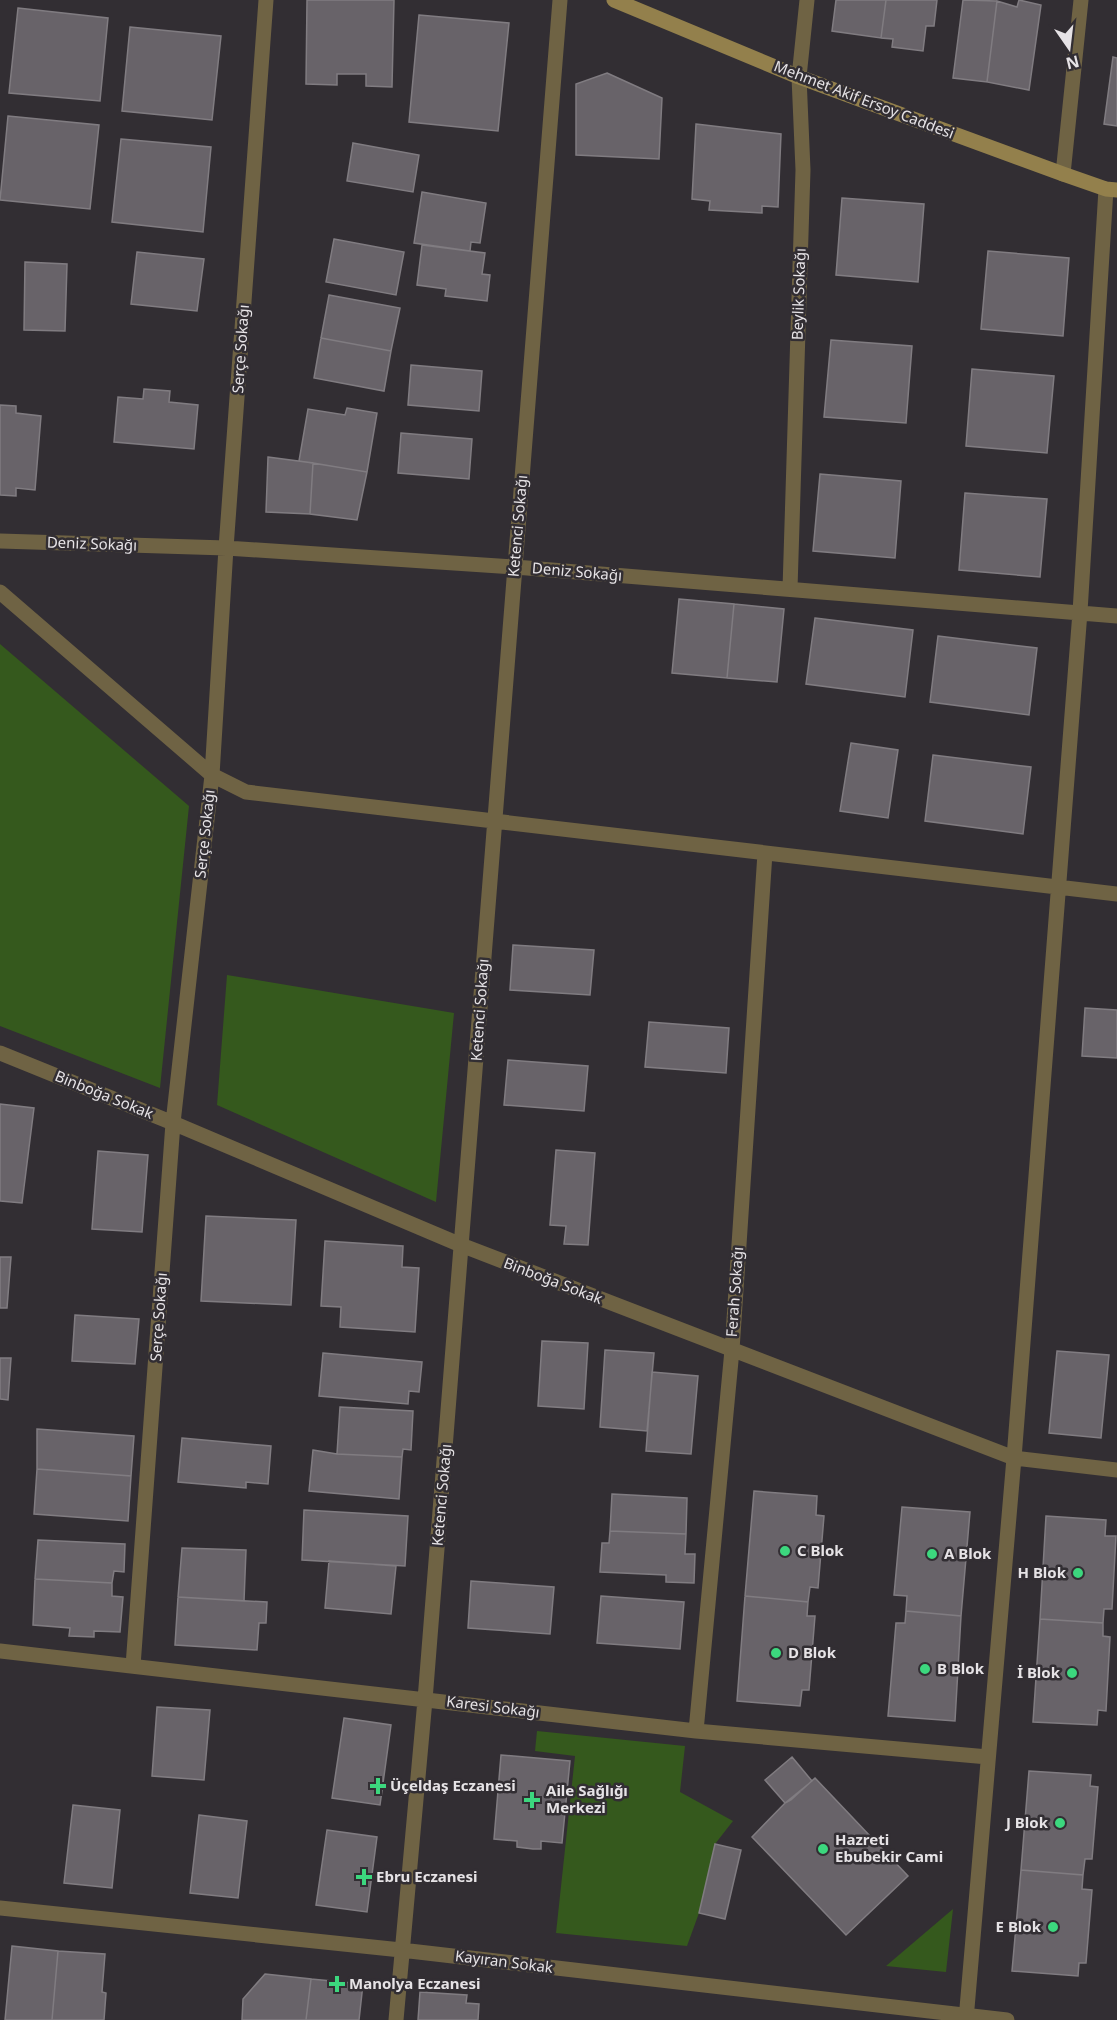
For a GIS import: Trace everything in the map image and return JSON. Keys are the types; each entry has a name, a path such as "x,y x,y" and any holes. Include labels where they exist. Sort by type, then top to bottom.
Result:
{"main road":[{"name":"Mehmet Akif Ersoy Caddesi","path":"614,0 799,77 1063,174 1111,189"}],"street":[{"name":"Serçe Sokağı","path":"133,1666 173,1123 212,775 226,548 266,0"},
{"name":"Ketenci Sokağı","path":"396,2020 425,1700 560,0"},
{"name":"Beylik Sokağı","path":"790,589 803,170 799,77 807,0"},
{"path":"1063,174 1081,0"},
{"path":"966,2018 1014,1458 1111,189"},
{"name":"Deniz Sokağı","path":"0,541 226,548 515,567 1117,616"},
{"path":"0,592 212,775 246,792 1117,894"},
{"name":"Ferah Sokağı","path":"696,1731 732,1350 765,853"},
{"name":"Binboğa Sokak","path":"0,1053 173,1123 461,1245 1014,1458 1117,1470"},
{"name":"Karesi Sokağı","path":"0,1651 696,1731 988,1757"},
{"name":"Kayıran Sokak","path":"0,1908 401,1950 966,2018 1007,2020"}],"green space":[{"path":"0,644 189,806 160,1088 0,1026"},
{"path":"227,975 454,1013 436,1202 217,1105"},
{"path":"537,1731 685,1746 680,1792 733,1821 715,1844 699,1913 687,1946 556,1933 575,1756 535,1751"},
{"path":"953,1909 946,1972 886,1966"}],"building":[{"path":"307,0 394,0 392,87 366,86 366,74 337,74 337,85 306,84"},
{"path":"836,0 886,0 881,38 832,31"},
{"path":"886,0 937,0 934,26 926,26 923,51 892,47 893,39 881,38"},
{"path":"963,0 997,1 987,82 953,78"},
{"path":"1019,0 1041,5 1029,90 987,82 997,1 1017,7"},
{"path":"18,8 108,18 100,101 9,93"},
{"path":"419,15 509,23 498,131 409,122"},
{"path":"130,27 221,36 212,120 122,111"},
{"path":"1113,57 1117,58 1117,126 1104,124"},
{"path":"607,73 662,98 659,159 576,155 576,84"},
{"path":"8,116 99,125 90,209 0,200"},
{"path":"696,124 781,134 778,207 762,206 762,213 709,210 710,201 692,199"},
{"path":"121,139 211,147 203,232 112,222"},
{"path":"353,143 419,155 413,192 347,181"},
{"path":"422,192 486,203 480,243 471,242 470,251 414,243"},
{"path":"842,198 924,204 918,282 836,275"},
{"path":"334,239 404,252 396,295 326,282"},
{"path":"422,245 485,253 482,274 490,275 487,301 445,296 446,289 417,285"},
{"path":"988,251 1069,258 1063,336 981,329"},
{"path":"137,252 204,259 197,311 131,304"},
{"path":"25,262 67,264 65,331 24,330"},
{"path":"329,295 400,308 391,351 321,338"},
{"path":"321,338 391,351 384,391 314,378"},
{"path":"831,340 912,346 906,423 824,417"},
{"path":"411,365 482,371 479,411 408,405"},
{"path":"972,369 1054,376 1047,453 966,446"},
{"path":"144,389 170,391 169,402 198,405 194,449 114,442 118,397 143,399"},
{"path":"0,405 16,406 16,413 41,416 35,490 16,488 16,496 0,495"},
{"path":"347,408 377,413 367,472 299,461 308,409 345,415"},
{"path":"401,433 472,439 469,479 398,473"},
{"path":"268,457 313,463 310,514 266,512"},
{"path":"313,463 367,472 357,520 310,514"},
{"path":"820,474 901,481 895,558 813,551"},
{"path":"965,493 1047,499 1040,577 959,570"},
{"path":"679,599 734,604 727,678 672,673"},
{"path":"734,604 784,609 777,682 727,678"},
{"path":"815,618 913,630 905,697 806,684"},
{"path":"938,636 1037,648 1029,715 930,702"},
{"path":"851,743 898,750 888,818 840,811"},
{"path":"933,755 1031,767 1023,834 925,821"},
{"path":"513,945 594,950 590,995 510,990"},
{"path":"1085,1008 1117,1010 1117,1058 1082,1056"},
{"path":"649,1022 729,1028 726,1073 645,1067"},
{"path":"508,1060 588,1066 584,1111 504,1105"},
{"path":"0,1104 34,1108 22,1203 0,1201"},
{"path":"556,1150 595,1153 588,1245 564,1244 566,1226 550,1225"},
{"path":"98,1151 148,1155 142,1232 92,1229"},
{"path":"206,1216 296,1220 291,1305 201,1301"},
{"path":"325,1241 403,1246 402,1267 419,1268 415,1332 340,1327 341,1307 321,1306"},
{"path":"0,1257 11,1257 7,1308 0,1308"},
{"path":"75,1315 139,1319 135,1364 72,1361"},
{"path":"542,1341 588,1343 584,1409 538,1406"},
{"path":"605,1350 654,1353 647,1431 600,1427"},
{"path":"1057,1351 1109,1355 1101,1438 1049,1433"},
{"path":"323,1353 422,1362 419,1392 409,1391 408,1404 319,1396"},
{"path":"0,1358 11,1358 8,1400 0,1399"},
{"path":"652,1372 698,1376 691,1454 646,1451"},
{"path":"340,1407 413,1411 411,1450 403,1449 402,1457 337,1454"},
{"path":"37,1429 134,1436 131,1476 37,1469"},
{"path":"182,1438 271,1446 268,1484 246,1482 246,1488 178,1482"},
{"path":"313,1450 337,1454 402,1457 399,1499 309,1491"},
{"path":"37,1469 131,1476 128,1521 34,1514"},
{"name":"C Blok","path":"754,1491 817,1496 816,1515 824,1516 818,1588 810,1587 808,1602 745,1596"},
{"path":"612,1494 687,1498 686,1534 610,1531"},
{"name":"A Blok","path":"902,1507 970,1512 961,1616 906,1611 907,1596 894,1595"},
{"path":"304,1510 408,1516 405,1566 302,1560"},
{"name":"H Blok","path":"1046,1516 1106,1520 1105,1536 1116,1536 1112,1609 1104,1609 1103,1623 1040,1619"},
{"path":"610,1531 686,1534 685,1554 695,1554 694,1583 666,1582 666,1575 600,1572 602,1543 609,1543"},
{"path":"38,1540 125,1544 124,1572 114,1571 112,1583 35,1579"},
{"path":"182,1548 246,1550 244,1601 178,1597"},
{"path":"329,1561 396,1566 391,1614 325,1608"},
{"path":"35,1579 112,1583 112,1596 123,1597 120,1632 94,1631 94,1637 69,1636 70,1628 33,1625"},
{"path":"471,1581 554,1587 550,1634 468,1628"},
{"path":"601,1596 684,1602 680,1649 597,1643"},
{"name":"D Blok","path":"745,1596 808,1602 807,1616 815,1616 809,1690 802,1690 800,1706 737,1701"},
{"path":"178,1597 267,1602 266,1623 259,1623 257,1650 175,1645"},
{"name":"B Blok","path":"906,1611 961,1616 955,1721 888,1716 896,1623 905,1623"},
{"name":"İ Blok","path":"1040,1619 1103,1623 1103,1636 1110,1637 1106,1711 1098,1710 1097,1725 1033,1722"},
{"path":"157,1707 210,1710 204,1780 152,1776"},
{"path":"344,1718 391,1725 380,1805 332,1798"},
{"name":"Aile Sağlığı Merkezi","path":"501,1755 570,1761 562,1843 541,1841 541,1849 533,1849 517,1847 517,1841 494,1839"},
{"path":"792,1757 812,1781 785,1803 765,1780"},
{"name":"J Blok","path":"1029,1771 1091,1775 1090,1786 1098,1787 1092,1859 1085,1859 1083,1875 1021,1870"},
{"name":"Hazreti Ebubekir Cami","path":"815,1778 908,1876 846,1935 752,1837 785,1803"},
{"path":"73,1805 120,1810 112,1888 64,1883"},
{"path":"199,1815 247,1821 238,1898 190,1893"},
{"path":"327,1830 377,1837 367,1912 316,1905"},
{"path":"715,1844 741,1850 725,1919 699,1913"},
{"name":"E Blok","path":"1021,1870 1083,1875 1082,1889 1092,1890 1086,1963 1079,1963 1078,1976 1012,1971"},
{"path":"12,1946 58,1951 52,2020 5,2020"},
{"path":"58,1951 105,1954 102,1992 106,1993 104,2020 52,2020"},
{"path":"265,1974 311,1979 306,2020 242,2020 243,1999"},
{"path":"311,1979 363,1984 359,2020 306,2020"},
{"path":"420,1992 467,1995 466,2003 479,2004 478,2020 418,2020"}],"place":[{"name":"C Blok","path":"785,1551"},
{"name":"A Blok","path":"932,1554"},
{"name":"H Blok","path":"1078,1573"},
{"name":"D Blok","path":"776,1653"},
{"name":"B Blok","path":"925,1669"},
{"name":"İ Blok","path":"1072,1673"},
{"name":"Üçeldaş Eczanesi","path":"378,1786"},
{"name":"Aile Sağlığı Merkezi","path":"532,1800"},
{"name":"J Blok","path":"1060,1823"},
{"name":"Hazreti Ebubekir Cami","path":"823,1849"},
{"name":"Ebru Eczanesi","path":"364,1877"},
{"name":"E Blok","path":"1053,1927"},
{"name":"Manolya Eczanesi","path":"337,1984"}]}
